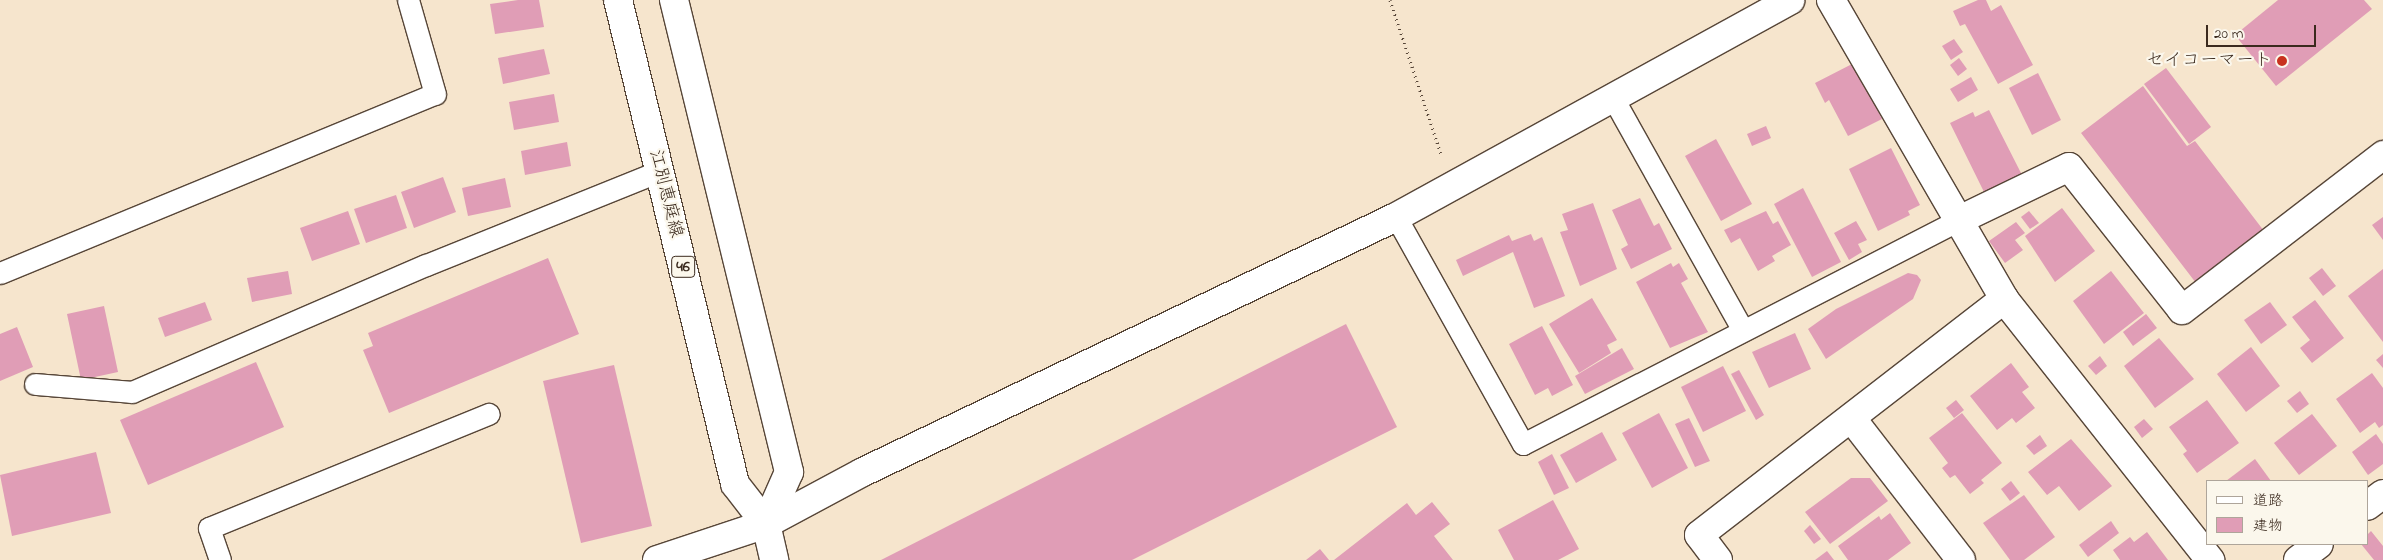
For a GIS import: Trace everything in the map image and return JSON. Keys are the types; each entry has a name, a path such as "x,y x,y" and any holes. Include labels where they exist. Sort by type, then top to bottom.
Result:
{"street":[{"name":"江別恵庭線","path":"618,0 735,484 766,524 774,560"},
{"path":"674,0 789,472 766,524"},
{"path":"658,560 766,524 863,472 1396,217 1451,184 1613,98 1790,0"},
{"path":"1831,0 1957,221 2004,299 2210,560"},
{"path":"1957,221 2069,168 2182,310 2383,155"},
{"path":"1718,560 1699,535 2004,299"},
{"path":"1852,418 1961,560"},
{"path":"2368,505 2383,494"},
{"path":"2298,560 2318,545"}],"lane":[{"path":"0,273 435,94 408,0"},
{"path":"1613,98 1742,329"},
{"path":"35,384 132,392 426,265 660,171"},
{"path":"1396,217 1523,444 1742,329 1957,221"},
{"path":"220,560 210,528 489,414"}],"path":[{"path":"1390,0 1451,184"}],"building":[{"path":"518,0 539,0 544,27 495,34 490,4"},
{"path":"1978,0 1986,0 1991,11 2001,5 2033,65 1998,84 1965,24 1960,26 1953,11"},
{"name":"セイコーマート","path":"2278,0 2364,0 2372,9 2276,86 2235,35"},
{"path":"1954,39 1963,52 1951,60 1942,46"},
{"path":"544,49 550,74 503,84 498,58"},
{"path":"1959,58 1967,69 1958,76 1950,65"},
{"path":"1854,63 1882,119 1848,136 1829,100 1825,103 1815,83"},
{"path":"2166,68 2211,127 2189,144 2144,84"},
{"path":"2038,73 2061,120 2032,135 2009,88"},
{"path":"1971,77 1978,90 1958,102 1950,89"},
{"path":"2143,86 2187,146 2195,141 2264,231 2196,283 2081,133"},
{"path":"554,94 559,122 514,130 509,102"},
{"path":"1989,110 2022,175 1985,194 1950,123 1973,112 1975,117"},
{"path":"1766,126 1771,138 1752,146 1747,134"},
{"path":"1716,139 1752,204 1721,221 1685,156"},
{"path":"567,142 571,166 525,175 521,151"},
{"path":"1891,148 1920,205 1908,211 1910,215 1878,231 1849,169"},
{"path":"443,177 456,212 414,228 401,192"},
{"path":"505,178 511,207 468,216 462,188"},
{"path":"1803,188 1841,262 1812,277 1774,204"},
{"path":"396,195 407,228 366,243 354,209"},
{"path":"1640,198 1654,226 1659,223 1672,249 1631,269 1621,249 1628,245 1612,210"},
{"path":"1593,203 1617,269 1580,286 1560,232 1568,230 1562,214"},
{"path":"2062,208 2095,251 2055,282 2025,236"},
{"path":"348,211 360,244 312,261 300,228"},
{"path":"1766,211 1773,224 1778,221 1791,245 1772,256 1775,261 1758,271 1740,238 1731,243 1724,230"},
{"path":"2029,211 2039,223 2030,229 2021,217"},
{"path":"2383,217 2383,240 2372,225"},
{"path":"1856,221 1867,240 1858,244 1862,252 1849,260 1834,233"},
{"path":"2016,222 2025,233 2015,240 2023,250 2005,263 1989,241"},
{"path":"1531,234 1534,241 1542,237 1565,296 1534,308 1513,252 1463,276 1456,260 1509,235 1512,241"},
{"path":"548,258 579,334 389,413 363,350 373,346 368,333"},
{"path":"1671,263 1673,267 1679,263 1688,279 1681,283 1708,332 1670,348 1636,282"},
{"path":"2322,268 2336,286 2323,296 2309,278"},
{"path":"2383,269 2383,342 2348,296"},
{"path":"288,271 292,294 252,302 247,278"},
{"path":"2111,271 2144,313 2104,344 2073,301"},
{"path":"1908,273 1917,275 1921,280 1913,299 1826,359 1808,329 1836,309"},
{"path":"1592,298 1617,340 1607,345 1611,353 1579,373 1549,324"},
{"path":"2315,300 2344,338 2312,363 2300,348 2310,340 2292,317"},
{"path":"205,302 212,320 165,337 158,318"},
{"path":"2270,302 2287,325 2261,344 2244,320"},
{"path":"104,306 118,372 81,380 67,314"},
{"path":"2146,314 2157,328 2133,346 2123,332"},
{"path":"1346,324 1397,427 1132,560 881,560"},
{"path":"1542,326 1573,385 1552,396 1548,388 1535,395 1509,344"},
{"path":"17,327 33,367 0,381 0,334"},
{"path":"1795,333 1811,369 1769,388 1752,352"},
{"path":"2159,338 2194,379 2155,408 2124,366"},
{"path":"2251,347 2280,386 2246,412 2217,374"},
{"path":"1622,348 1634,369 1585,394 1575,376"},
{"path":"2383,354 2383,368 2376,360"},
{"path":"2100,356 2107,366 2096,375 2088,366"},
{"path":"256,362 284,427 148,485 120,420"},
{"path":"2011,363 2029,387 2022,392 2035,408 2016,423 2012,418 1997,430 1970,396"},
{"path":"614,365 652,526 581,543 543,381"},
{"path":"1723,366 1746,411 1703,432 1681,387"},
{"path":"1739,370 1764,415 1756,420 1731,374"},
{"path":"2372,373 2383,388 2383,425 2379,428 2375,422 2360,433 2336,399"},
{"path":"2300,391 2309,404 2297,413 2287,401"},
{"path":"1956,400 1964,410 1954,418 1946,408"},
{"path":"2207,400 2239,443 2197,473 2183,454 2187,451 2169,427"},
{"path":"1659,413 1688,468 1652,488 1622,433"},
{"path":"1962,413 2002,463 1981,480 1984,483 1970,494 1955,475 1950,478 1942,468 1948,463 1929,438"},
{"path":"2312,414 2337,446 2299,475 2274,443"},
{"path":"1689,418 1710,461 1695,467 1675,424"},
{"path":"2144,419 2153,429 2142,438 2134,427"},
{"path":"1602,432 1617,460 1576,483 1560,455"},
{"path":"2376,434 2383,444 2383,464 2368,475 2352,452"},
{"path":"2040,435 2047,446 2034,455 2026,446"},
{"path":"2071,439 2112,486 2079,511 2059,486 2047,495 2028,472"},
{"path":"96,452 111,513 12,536 0,475"},
{"path":"1552,454 1569,488 1554,495 1538,462"},
{"path":"2255,459 2270,480 2227,480"},
{"path":"1851,478 1870,478 1888,501 1830,544 1805,512"},
{"path":"2011,481 2020,493 2010,501 2001,489"},
{"path":"2024,495 2055,537 2024,560 2010,560 1983,523"},
{"path":"1553,500 1579,549 1558,560 1514,560 1498,530"},
{"path":"1432,502 1450,524 1434,536 1453,560 1334,560 1407,503 1416,515"},
{"path":"1890,513 1911,543 1888,560 1848,560 1838,546 1879,516 1881,520"},
{"path":"2111,521 2119,533 2088,557 2079,545"},
{"path":"1810,525 1821,539 1814,544 1804,531"},
{"path":"2371,531 2383,546 2383,560 2374,560 2362,545 2368,545 2368,534"},
{"path":"2147,532 2168,560 2120,560 2113,550 2130,537 2134,542"},
{"path":"1320,549 1329,560 1306,560"},
{"path":"1827,551 1834,560 1815,560"}],"place":[{"name":"セイコーマート","path":"2282,61"}]}
